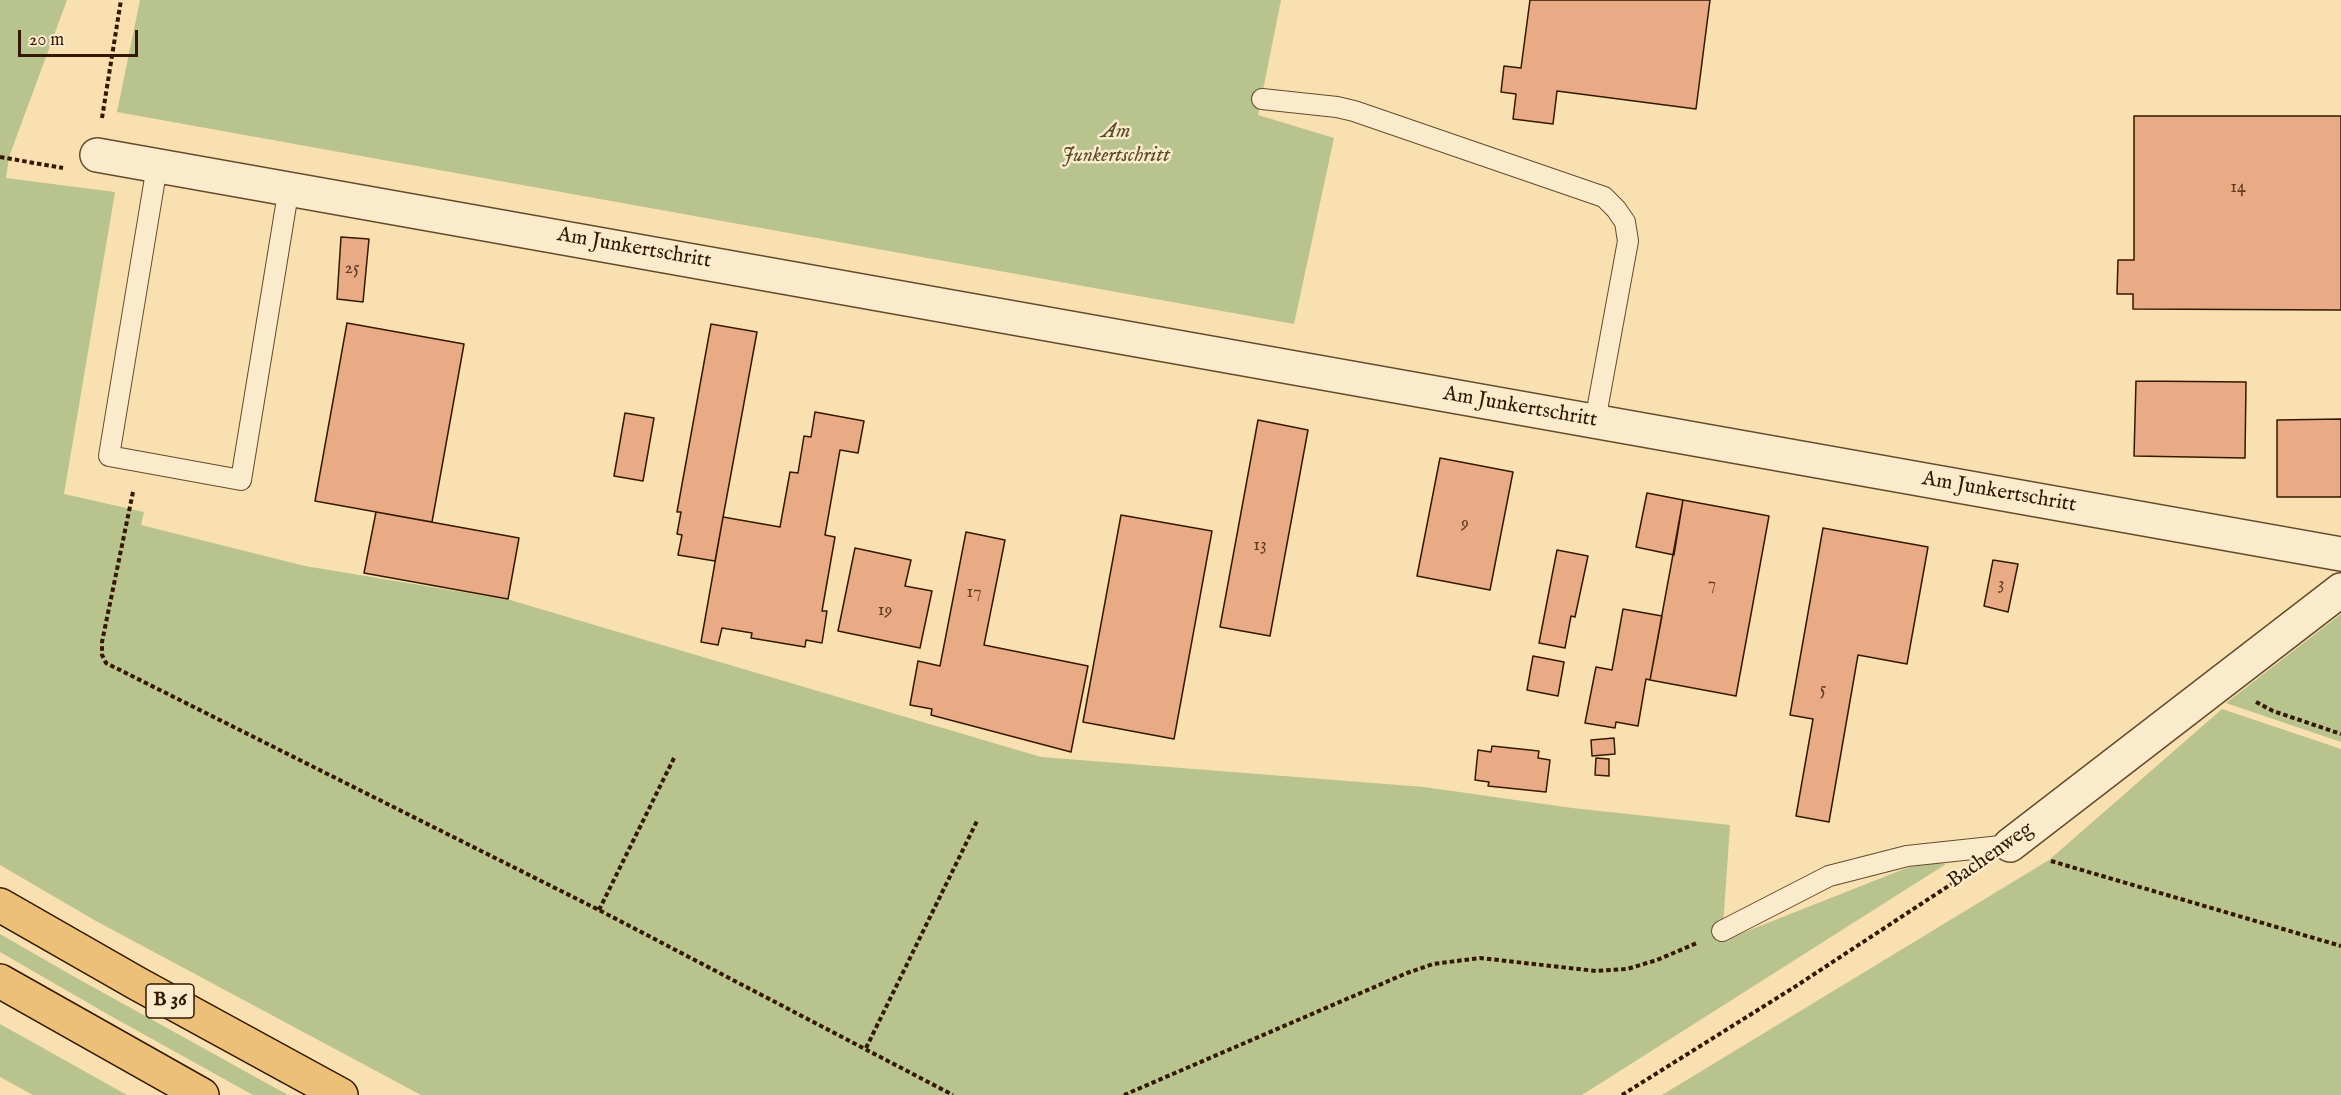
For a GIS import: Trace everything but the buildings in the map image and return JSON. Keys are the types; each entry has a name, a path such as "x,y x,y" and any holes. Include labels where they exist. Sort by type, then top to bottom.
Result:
{"highway":[{"name":"B 36","path":"0,905 138,984 341,1095"},
{"path":"0,981 202,1095"}],"street":[{"name":"Am Junkertschritt","path":"96,155 2341,554"},
{"name":"Bachenweg","path":"2010,845 2341,590"}],"lane":[{"path":"1262,99 1354,111 1604,197 1625,222 1628,241 1595,421"},
{"path":"157,166 109,456 241,480 289,188"},
{"path":"1722,932 1829,876 1908,856 2010,845"}],"path":[{"path":"96,155 121,0"},
{"path":"0,157 9,157"},
{"path":"139,462 102,642 102,655 106,663 599,910 953,1095"},
{"path":"2220,684 2273,711 2341,734"},
{"path":"599,910 675,756"},
{"path":"866,1048 978,821"},
{"path":"2010,845 2049,860 2341,946"},
{"name":"Bachenweg","path":"1622,1095 1793,988 1959,879"},
{"path":"1124,1095 1407,973 1433,964 1480,958 1596,971 1627,969 1657,960 1722,932"}],"green space":[{"path":"0,0 67,0 9,157 6,178 115,192 64,494 144,512 141,525 305,566 510,600 1041,757 1424,787 1572,808 1730,825 1722,941 1904,869 1929,862 1946,864 1582,1095 421,1095 96,921 0,865"},
{"name":"Am Junkertschritt","path":"140,0 1281,0 1258,115 1334,138 1294,324 117,112"},
{"path":"2341,614 2341,742 2226,703"},
{"path":"2222,709 2341,749 2341,1095 1662,1095 2049,860"},
{"path":"0,934 288,1095 253,1095 109,1015 0,952"},
{"path":"0,1024 127,1095 33,1095 0,1077"}]}
